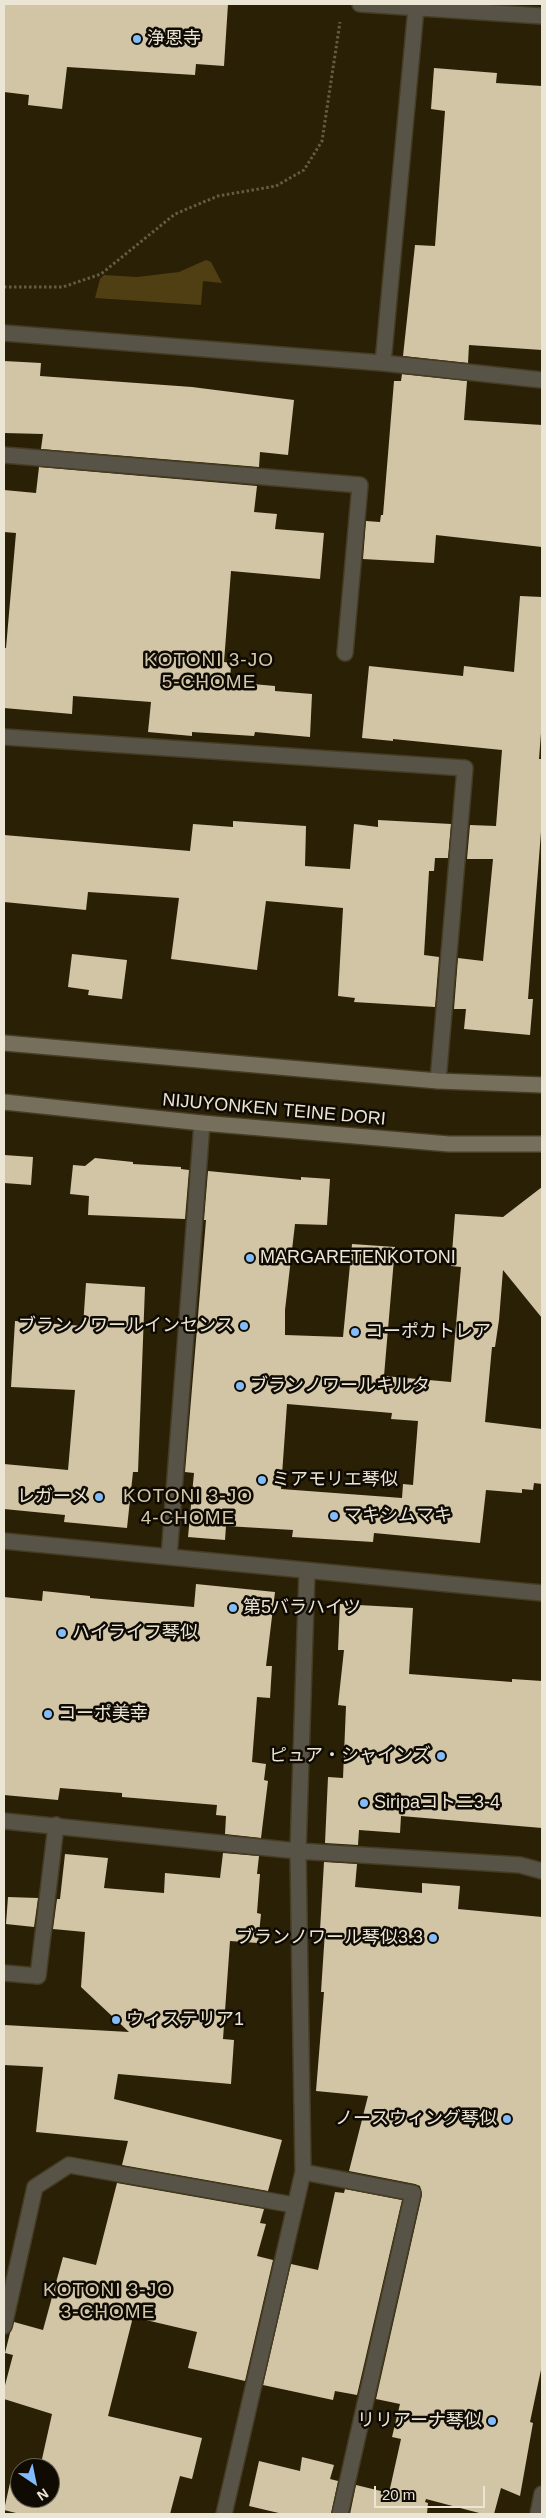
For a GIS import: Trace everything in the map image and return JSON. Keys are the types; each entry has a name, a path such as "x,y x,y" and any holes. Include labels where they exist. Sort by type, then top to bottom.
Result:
{"street":[{"path":"360,4 542,16"},
{"path":"382,363 416,8"},
{"path":"4,333 382,363 542,380"},
{"path":"4,454 360,485 345,653"},
{"path":"4,737 465,768 438,1080"},
{"path":"4,1043 438,1080 542,1085"},
{"name":"NIJUYONKEN TEINE DORI","path":"4,1102 202,1123 449,1144 542,1144"},
{"path":"169,1557 202,1123"},
{"path":"4,1541 307,1572 542,1593"},
{"path":"224,2514 303,2172 298,1851 307,1572"},
{"path":"4,1821 298,1851 520,1865 542,1871"},
{"path":"4,1973 38,1976 56,1825"},
{"path":"4,2326 35,2187 69,2165 294,2205"},
{"path":"303,2172 413,2193 340,2514"},
{"path":"538,2514 542,2494"}],"path":[{"path":"4,287 63,287 101,274 175,214 218,196 276,186 304,170 322,141 341,14"}],"shaded area":[{"path":"206,260 211,262 222,283 203,281 201,305 95,298 100,279 104,275 137,277 179,272"}],"building":[{"name":"浄恩寺","path":"4,4 228,4 224,66 196,64 195,75 67,67 62,109 28,105 29,95 4,92"},
{"path":"434,68 497,73 496,83 542,86 542,350 469,345 468,363 403,356 415,245 435,246 445,111 431,109"},
{"path":"4,361 41,363 40,376 192,387 294,400 288,455 260,452 259,467 41,449 43,434 4,433"},
{"path":"402,374 467,381 464,420 542,425 542,547 436,535 434,563 363,559 366,521 380,522 381,515 383,515 394,381 401,381"},
{"path":"39,467 257,486 254,512 277,514 275,529 324,533 320,579 231,571 224,662 231,663 230,682 275,686 275,691 312,694 310,737 255,732 254,736 192,732 192,736 148,732 151,702 73,696 72,714 4,708 4,648 6,648 16,533 4,532 4,490 36,493"},
{"path":"520,596 542,597 542,720 539,759 542,759 542,819 528,999 533,999 530,1035 464,1029 466,1009 454,1009 458,958 483,961 493,859 467,859 470,825 496,826 502,750 393,739 393,741 362,738 369,666 463,676 464,666 514,672"},
{"path":"378,820 451,824 448,858 435,858 434,871 429,871 424,955 439,957 435,1007 354,1002 355,998 338,996 343,908 266,901 257,970 171,959 179,898 88,892 86,910 4,902 4,835 190,851 193,824 233,827 233,821 306,826 305,866 350,869 354,824 378,827"},
{"path":"72,954 127,960 122,999 88,995 89,990 68,987"},
{"path":"4,1155 33,1157 31,1185 4,1183"},
{"path":"95,1158 133,1162 133,1164 181,1167 181,1169 189,1170 185,1219 88,1215 89,1196 70,1194 73,1165 85,1166"},
{"path":"208,1171 301,1180 301,1177 330,1179 327,1225 295,1224 285,1310 285,1335 343,1337 352,1244 395,1247 384,1376 451,1382 461,1267 451,1266 455,1214 503,1217 542,1187 542,1318 503,1270 499,1320 495,1347 492,1347 485,1422 542,1429 542,1484 534,1483 533,1490 522,1489 522,1493 486,1490 480,1543 374,1533 373,1542 292,1537 293,1530 226,1526 225,1540 188,1537 194,1473 185,1472 206,1220 204,1220","holes":["287,1404 392,1413 391,1419 418,1421 413,1485 403,1484 402,1498 281,1489"]},
{"path":"86,1283 145,1287 138,1472 133,1472 127,1528 64,1522 65,1515 4,1509 4,1464 68,1470 75,1390 11,1387 15,1321 83,1326"},
{"path":"196,1584 275,1592 266,1666 272,1666 270,1698 257,1697 252,1762 266,1764 264,1780 268,1781 261,1838 225,1834 226,1816 216,1815 217,1805 122,1797 122,1793 60,1788 58,1800 4,1795 4,1597 42,1601 43,1591 90,1596 90,1598 194,1607"},
{"path":"340,1604 413,1608 409,1674 512,1682 512,1679 542,1681 542,1828 401,1816 400,1833 359,1830 358,1845 325,1843 328,1777 343,1778 346,1706 338,1705 344,1650 338,1650"},
{"path":"223,1853 259,1856 257,1874 260,1874 257,1913 261,1914 258,1943 230,1941 223,2039 234,2040 231,2084 118,2074 114,2099 282,2140 268,2191 122,2165 128,2141 36,2132 43,2067 4,2065 4,2025 129,2032 81,1987 85,1932 53,1929 57,1899 60,1899 65,1854 108,1858 104,1888 164,1893 165,1873 220,1878"},
{"path":"324,1862 357,1864 355,1887 422,1893 422,1883 460,1886 458,1909 542,1917 542,2365 530,2422 533,2423 520,2496 501,2488 494,2514 483,2514 426,2499 425,2502 428,2503 427,2514 350,2514 356,2485 389,2493 401,2439 392,2437 400,2404 376,2399 422,2195 420,2186 415,2184 349,2171 368,2096 316,2091 324,1992 321,1992 325,1931 320,1930"},
{"path":"8,1897 38,1898 34,1927 6,1924"},
{"path":"117,2183 264,2209 260,2223 266,2224 257,2256 273,2260 245,2381 188,2368 197,2332 133,2317 108,2416 202,2438 192,2479 180,2476 170,2514 20,2514 4,2510 10,2483 10,2508 60,2508 60,2458 42,2458 52,2414 4,2399 4,2389 13,2355 5,2353 14,2322 43,2330 63,2257 96,2265"},
{"path":"345,2189 402,2200 357,2395 335,2391 333,2400 263,2385 291,2264 318,2270 335,2192 344,2193"},
{"path":"302,2457 334,2465 330,2479 338,2481 331,2514 283,2514 249,2506 259,2461 300,2471"}],"place":[{"name":"浄恩寺","path":"137,39"},
{"name":"MARGARETENKOTONI","path":"250,1258"},
{"name":"ブランノワールインセンス","path":"244,1326"},
{"name":"コーポカトレア","path":"355,1332"},
{"name":"ブランノワールキルタ","path":"240,1386"},
{"name":"ミアモリエ琴似","path":"262,1480"},
{"name":"レガーメ","path":"99,1497"},
{"name":"マキシムマキ","path":"334,1516"},
{"name":"第5バラハイツ","path":"233,1608"},
{"name":"ハイライフ琴似","path":"62,1633"},
{"name":"コーポ美幸","path":"48,1714"},
{"name":"ピュア・シャインズ","path":"441,1756"},
{"name":"Siripaコトニ3-4","path":"364,1803"},
{"name":"ブランノワール琴似3.3","path":"433,1938"},
{"name":"ウィステリア1","path":"116,2020"},
{"name":"ノースウィング琴似","path":"507,2119"},
{"name":"リリアーナ琴似","path":"492,2421"}],"district":[{"name":"KOTONI 3-JO 5-CHOME","path":"209,672"},
{"name":"KOTONI 3-JO 4-CHOME","path":"188,1508"},
{"name":"KOTONI 3-JO 3-CHOME","path":"108,2302"}]}
